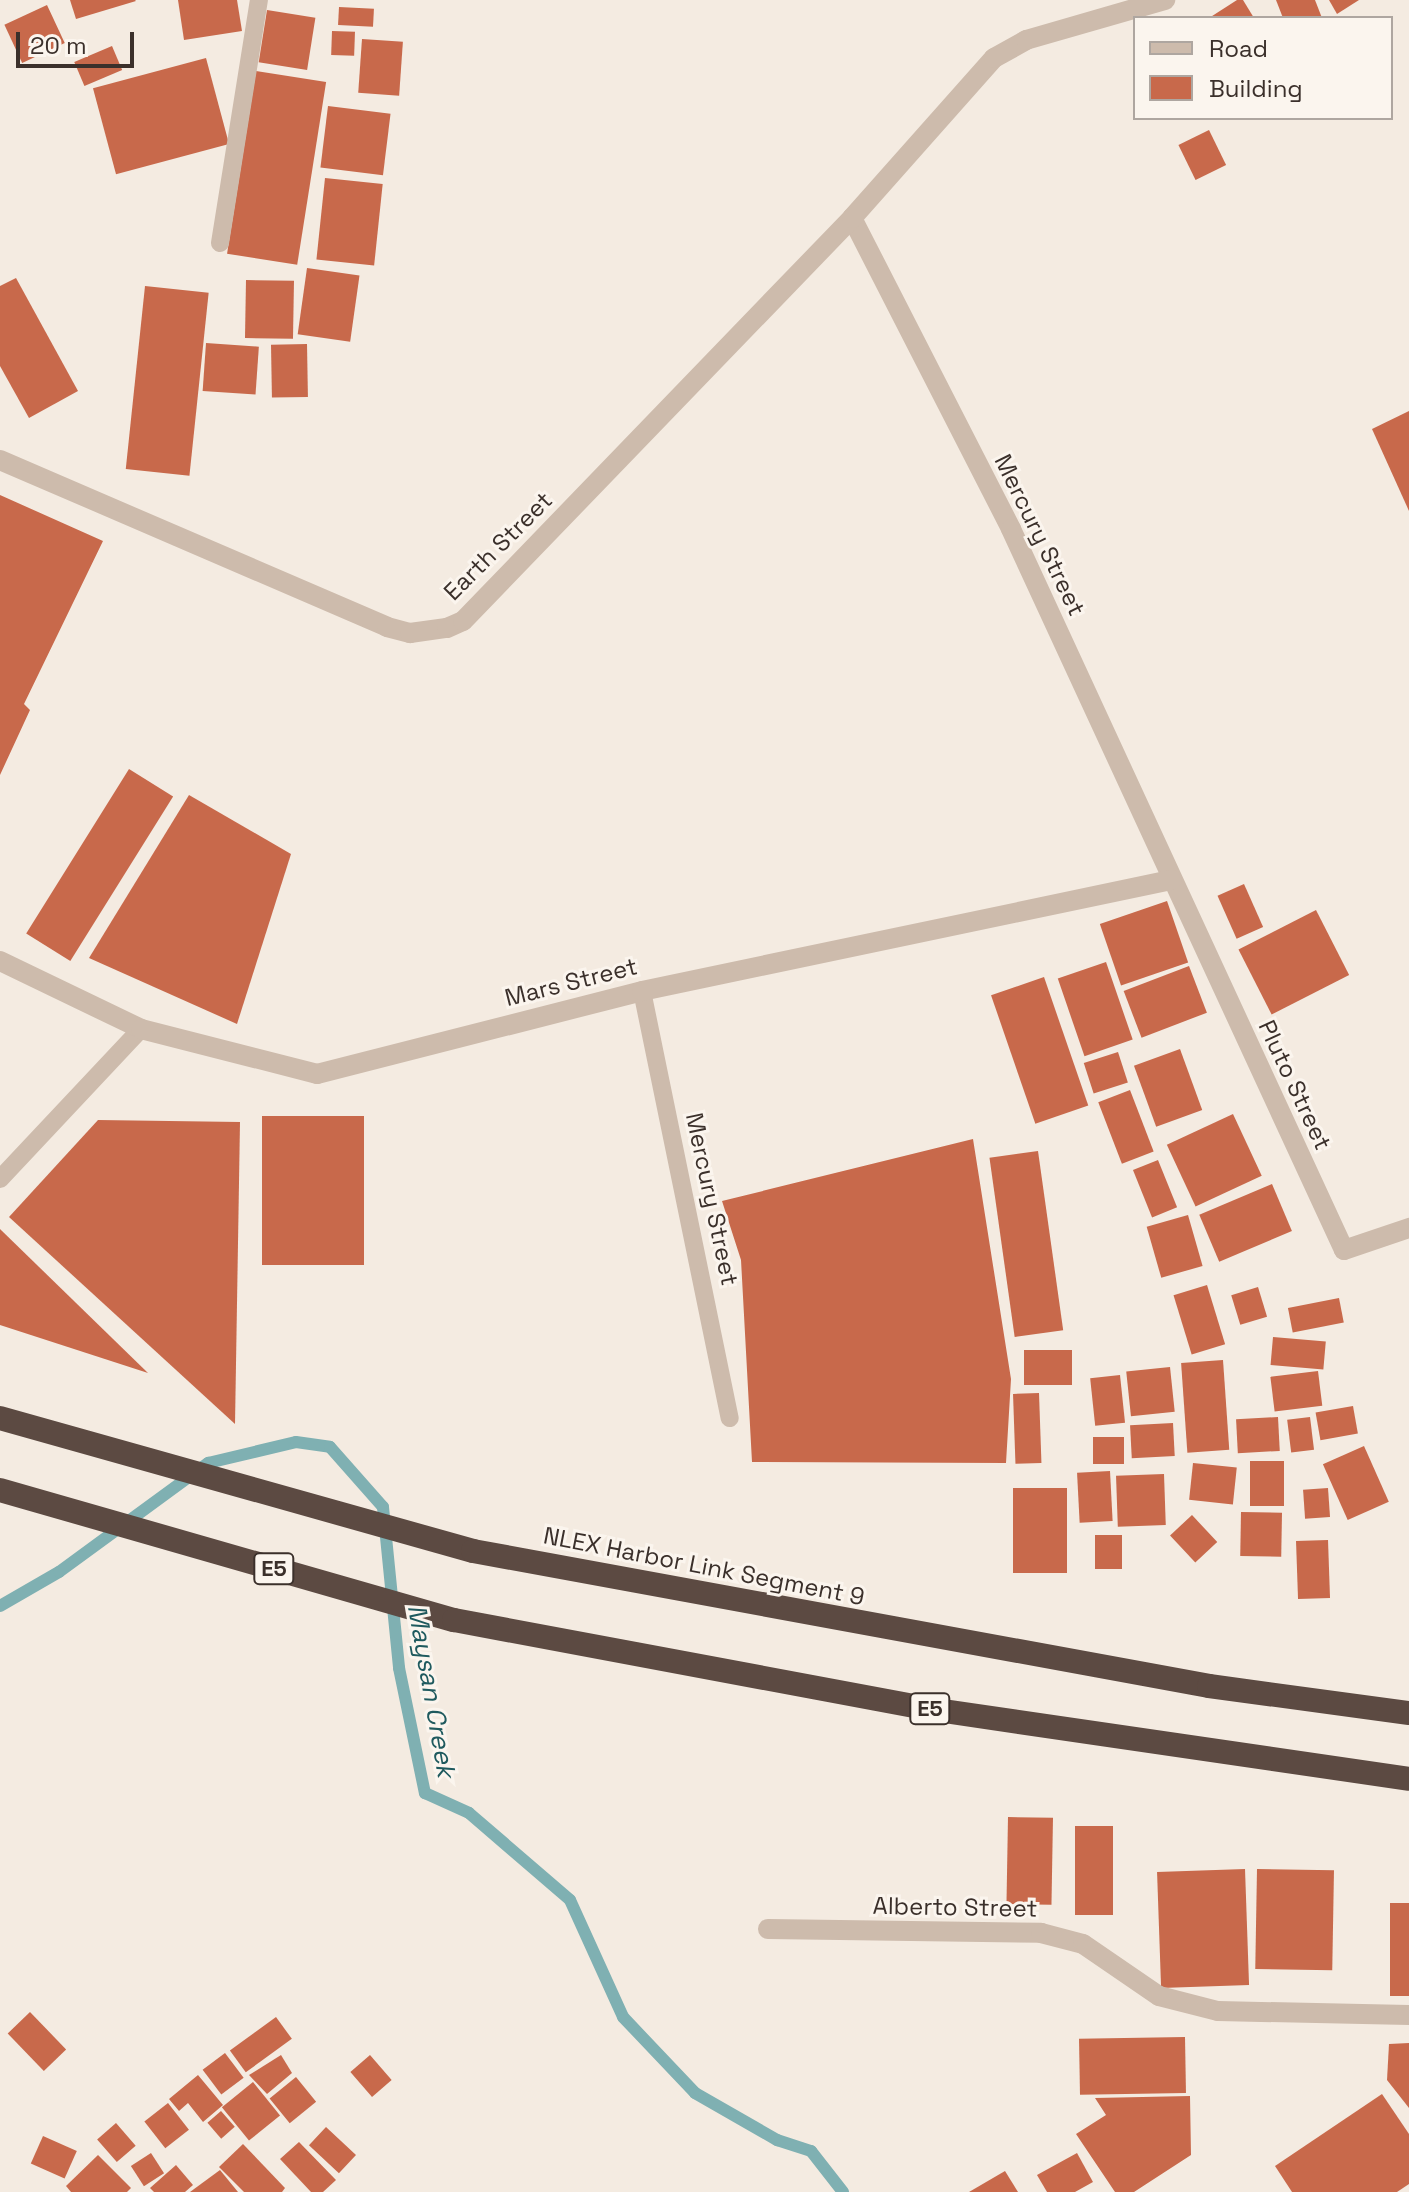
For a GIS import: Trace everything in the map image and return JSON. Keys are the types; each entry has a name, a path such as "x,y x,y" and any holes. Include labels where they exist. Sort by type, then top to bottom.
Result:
{"highway":[{"name":"NLEX Harbor Link Segment 9","path":"0,1418 473,1551 1163,1678 1409,1713"},
{"name":"E5","path":"0,1490 454,1620 937,1710 1409,1779"}],"street":[{"name":"Earth Street","path":"0,460 387,627 410,633 447,628 463,621 852,218 994,58 1026,40 1165,0"},
{"name":"Mercury Street","path":"852,218 1011,529 1171,880"},
{"name":"Mars Street","path":"0,961 141,1029 317,1074 642,991 1171,880"},
{"name":"Pluto Street","path":"1171,880 1344,1250 1409,1228"},
{"name":"Alberto Street","path":"768,1929 1041,1933 1083,1944 1159,1996 1218,2011 1409,2015"}],"lane":[{"path":"220,243 259,0"},
{"name":"Mercury Street","path":"642,991 730,1418"},
{"path":"0,1179 141,1029"}],"building":[{"path":"70,0 135,0 136,1 76,19"},
{"path":"178,0 237,0 242,31 184,40"},
{"path":"1237,0 1243,0 1253,16 1212,16"},
{"path":"1276,0 1315,0 1321,16 1282,16"},
{"path":"1329,0 1359,0 1337,14"},
{"path":"47,5 65,43 22,63 4,25"},
{"path":"339,7 374,9 373,27 338,25"},
{"path":"267,10 315,18 307,70 259,62"},
{"path":"332,31 355,32 354,56 331,55"},
{"path":"362,39 403,42 399,96 358,93"},
{"path":"112,46 122,70 84,86 74,62"},
{"path":"206,58 229,144 116,174 93,88"},
{"path":"256,71 326,82 297,265 227,254"},
{"path":"328,106 391,114 383,175 320,168"},
{"path":"1209,130 1226,165 1196,180 1178,145"},
{"path":"325,178 383,184 374,266 316,260"},
{"path":"307,268 359,275 350,342 298,334"},
{"path":"16,278 78,391 29,418 0,366 0,286"},
{"path":"246,280 294,281 293,339 245,338"},
{"path":"145,286 209,293 189,476 126,469"},
{"path":"206,343 259,347 256,395 203,391"},
{"path":"307,344 308,397 272,398 271,345"},
{"path":"1409,411 1409,511 1372,429"},
{"path":"0,495 103,541 24,704 30,710 0,775"},
{"path":"129,769 173,797 70,961 26,934"},
{"path":"189,795 291,854 237,1024 89,958"},
{"path":"1244,884 1263,927 1237,939 1218,896"},
{"path":"1167,901 1188,962 1121,986 1100,924"},
{"path":"1316,910 1349,975 1272,1015 1238,949"},
{"path":"1106,962 1133,1040 1084,1056 1058,979"},
{"path":"1189,966 1207,1013 1142,1038 1124,991"},
{"path":"1044,977 1088,1106 1035,1124 991,995"},
{"path":"1180,1049 1202,1110 1156,1127 1134,1066"},
{"path":"1118,1052 1128,1082 1094,1094 1084,1063"},
{"path":"1130,1090 1154,1152 1122,1164 1098,1102"},
{"path":"1233,1114 1262,1176 1196,1206 1167,1145"},
{"path":"262,1116 364,1116 364,1265 262,1265"},
{"path":"98,1120 240,1122 235,1424 9,1217"},
{"path":"973,1139 1011,1379 1006,1463 752,1462 741,1260 722,1201"},
{"path":"1038,1151 1063,1330 1015,1337 989,1158"},
{"path":"1158,1160 1177,1207 1152,1217 1133,1170"},
{"path":"1272,1184 1292,1231 1219,1262 1199,1215"},
{"path":"1188,1215 1203,1266 1161,1278 1147,1227"},
{"path":"0,1229 148,1373 0,1325"},
{"path":"1207,1285 1225,1344 1192,1355 1174,1295"},
{"path":"1258,1287 1267,1317 1240,1325 1231,1295"},
{"path":"1339,1298 1344,1323 1293,1332 1288,1308"},
{"path":"1273,1337 1326,1342 1323,1370 1271,1365"},
{"path":"1024,1350 1072,1350 1072,1385 1024,1385"},
{"path":"1223,1360 1229,1450 1187,1453 1181,1363"},
{"path":"1170,1367 1175,1412 1131,1416 1126,1372"},
{"path":"1318,1371 1322,1406 1275,1412 1270,1377"},
{"path":"1120,1375 1125,1423 1095,1426 1090,1378"},
{"path":"1039,1393 1041,1463 1015,1464 1013,1394"},
{"path":"1353,1406 1358,1434 1320,1440 1316,1413"},
{"path":"1278,1417 1280,1451 1238,1453 1236,1419"},
{"path":"1310,1417 1314,1450 1291,1453 1287,1420"},
{"path":"1173,1423 1175,1456 1132,1458 1130,1425"},
{"path":"1093,1437 1124,1437 1124,1464 1093,1464"},
{"path":"1364,1446 1389,1502 1348,1520 1323,1464"},
{"path":"1250,1461 1284,1461 1284,1506 1250,1506"},
{"path":"1193,1463 1237,1468 1233,1504 1189,1500"},
{"path":"1110,1471 1113,1521 1080,1523 1077,1473"},
{"path":"1164,1474 1166,1525 1118,1527 1116,1476"},
{"path":"1013,1488 1067,1488 1067,1573 1013,1573"},
{"path":"1328,1488 1330,1517 1305,1519 1303,1490"},
{"path":"1241,1512 1282,1513 1281,1557 1240,1556"},
{"path":"1192,1515 1217,1542 1195,1563 1170,1535"},
{"path":"1095,1535 1122,1535 1122,1569 1095,1569"},
{"path":"1328,1540 1330,1598 1298,1599 1296,1541"},
{"path":"1008,1817 1053,1818 1051,1905 1006,1904"},
{"path":"1075,1826 1113,1826 1113,1915 1075,1915"},
{"path":"1245,1869 1249,1985 1161,1988 1157,1872"},
{"path":"1257,1869 1334,1870 1332,1970 1255,1969"},
{"path":"1390,1903 1409,1903 1409,1996 1390,1996"},
{"path":"30,2012 66,2049 44,2071 8,2034"},
{"path":"276,2017 292,2039 246,2072 230,2051"},
{"path":"1185,2037 1186,2093 1080,2095 1079,2039"},
{"path":"1409,2043 1409,2108 1387,2080 1389,2044"},
{"path":"225,2053 244,2078 221,2095 203,2070"},
{"path":"281,2055 292,2073 267,2094 249,2075"},
{"path":"370,2055 392,2080 372,2097 350,2072"},
{"path":"198,2075 223,2105 203,2122 188,2103 179,2111 169,2099"},
{"path":"296,2077 316,2102 290,2123 270,2098"},
{"path":"253,2082 280,2115 249,2141 222,2107"},
{"path":"1382,2094 1409,2134 1409,2184 1397,2192 1292,2192 1275,2166"},
{"path":"1190,2096 1191,2155 1134,2192 1115,2192 1076,2134 1106,2115 1095,2098"},
{"path":"168,2103 189,2130 165,2148 144,2121"},
{"path":"221,2111 235,2127 221,2139 207,2123"},
{"path":"116,2123 136,2146 117,2162 97,2139"},
{"path":"326,2127 356,2155 339,2173 309,2145"},
{"path":"43,2136 77,2151 65,2178 31,2163"},
{"path":"299,2142 336,2180 323,2192 311,2192 280,2159"},
{"path":"243,2144 285,2188 282,2192 244,2192 219,2167"},
{"path":"151,2153 164,2173 144,2186 131,2166"},
{"path":"1077,2153 1093,2182 1075,2192 1047,2192 1037,2175"},
{"path":"98,2155 131,2188 127,2192 71,2192 66,2186"},
{"path":"176,2165 193,2185 185,2192 154,2192 150,2188"},
{"path":"220,2170 238,2192 190,2192"},
{"path":"1005,2171 1018,2192 969,2192"}],"waterway":[{"name":"Maysan Creek","path":"0,1606 59,1572 208,1463 296,1442 330,1447 383,1507 399,1668 425,1793 469,1813 570,1900 623,2017 695,2093 777,2140 811,2151 843,2192"}]}
